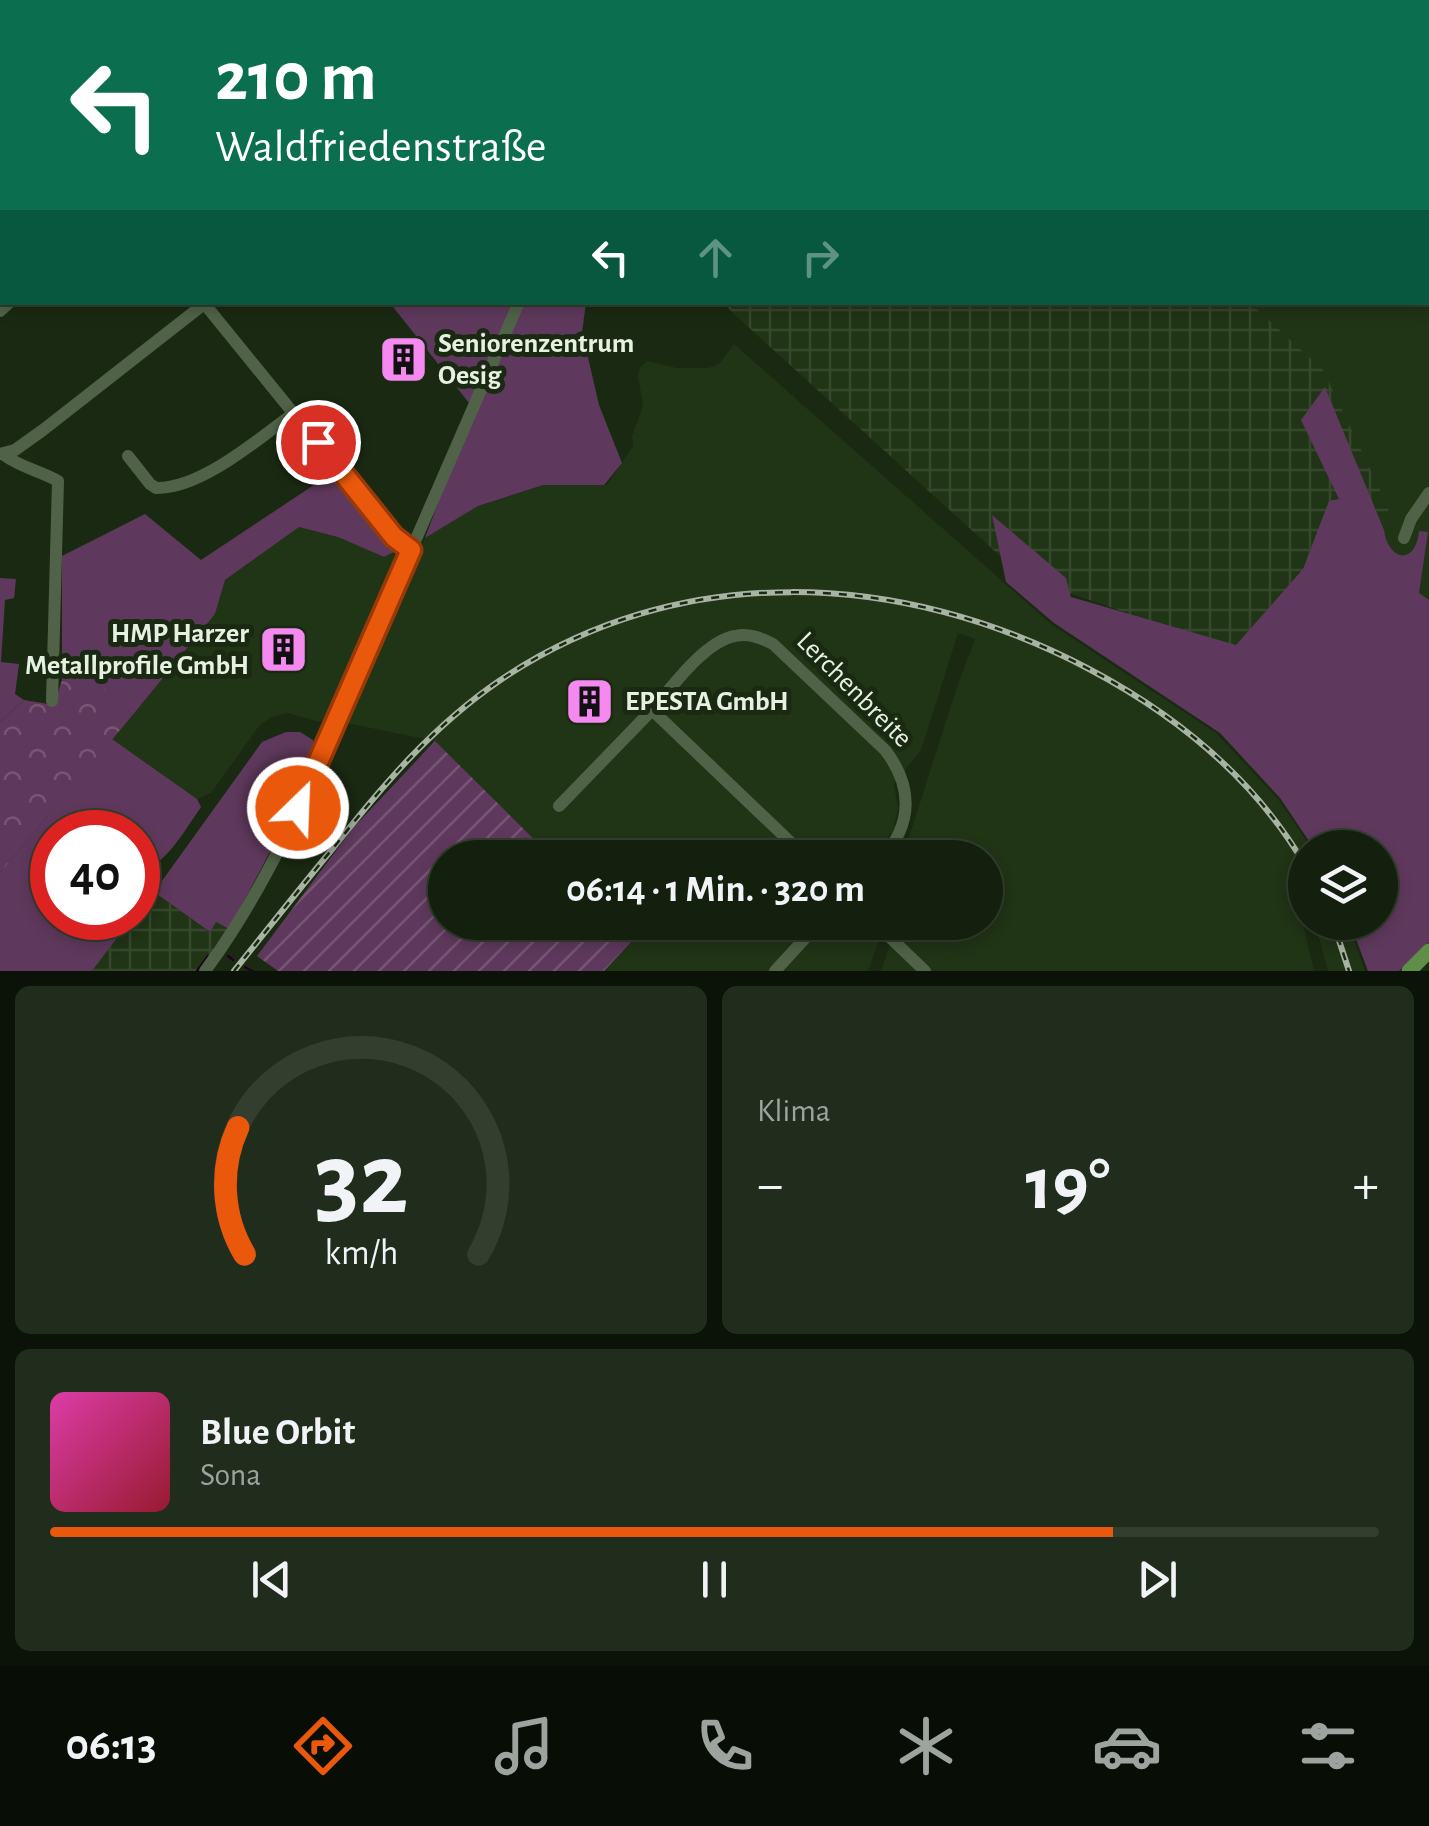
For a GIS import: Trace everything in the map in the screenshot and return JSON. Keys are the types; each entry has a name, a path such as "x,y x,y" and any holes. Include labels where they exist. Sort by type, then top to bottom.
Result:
{"main road":[{"path":"1409,971 1429,951"}],"street":[{"path":"52,701 58,481 2,454 43,430 201,305"},
{"path":"206,305 394,537 411,550"},
{"path":"205,971 250,904 278,852 518,305"},
{"path":"128,456 156,488 181,484 230,458 294,413"},
{"path":"1404,538 1410,519 1429,493"},
{"name":"Lerchenbreite","path":"559,806 717,643 734,636 755,636 773,644 885,750 897,767 904,788 904,821 894,840"},
{"path":"652,710 788,840"},
{"path":"775,971 803,940"},
{"path":"893,940 925,971"}],"shaded area":[{"path":"724,305 1252,305 1323,370 1389,509 1360,549 1237,651 1046,585 999,555"},
{"path":"1251,305 1429,305 1429,607 1419,603"},
{"path":"734,344 1052,625 1216,733 1278,799 1299,830 1288,830 1288,940 1307,940 1314,971 881,971 891,940 1003,940 1003,840 908,840 975,639 958,633 921,750 894,784 898,809 893,831 885,840 535,840 435,741 346,723 425,538 478,506 543,485 607,485 633,446 632,436 643,406 638,375 641,367 647,361 677,368 719,364"},
{"path":"299,527 338,537 384,557 394,552 383,600 333,717 319,722 288,713 271,717 259,726 211,793 197,799 112,739 215,614 225,580"},
{"path":"160,896 209,932 216,921 229,929 198,971 92,971 115,940 160,940"},
{"path":"634,940 879,941 868,971 604,971"},
{"path":"1354,940 1365,971 1328,971 1320,941"}],"green space":[{"path":"392,305 586,305 582,332 599,405 622,463 604,485 543,485 478,506 425,538 471,415 469,403"},
{"path":"1325,387 1391,548 1396,553 1408,554 1419,531 1428,532 1419,593 1429,600 1429,942 1399,971 1368,971 1356,940 1398,940 1398,830 1302,830 1280,798 1220,733 1054,623 1006,582 992,515 1066,578 1071,597 1236,645 1303,569 1329,501 1339,499 1301,420"},
{"path":"335,471 392,543 394,552 384,557 338,537 299,527 225,580 215,614 131,717 122,698 62,680 62,556 145,514 201,560"},
{"path":"0,578 16,579 14,598 5,600 1,662 19,664 15,694 24,700 0,722"},
{"path":"62,680 104,689 123,698 131,717 53,810 30,810 30,837 0,873 0,722 24,700 54,705"},
{"path":"286,732 300,732 313,740 315,758 297,801 229,929 216,922 210,932 160,896 160,884 262,742"},
{"path":"112,739 197,799 201,807 160,860 160,810 53,810"},
{"path":"435,741 535,840 428,840 428,940 633,940 604,971 278,971 257,956 353,828"},
{"path":"30,837 30,940 115,940 92,971 0,971 0,873"}],"waterway":[{"path":"197,971 208,956"},
{"path":"228,956 233,960"},
{"path":"245,967 252,971"}],"railway":[{"path":"234,971 390,779 475,699 568,641 641,614 715,597 791,592 868,597 943,612 1017,636 1122,687 1183,729 1238,777 1288,839"},
{"path":"1339,940 1349,971"}],"place":[{"name":"Seniorenzentrum Oesig","path":"403,360"},
{"name":"HMP Harzer Metallprofile GmbH","path":"284,650"},
{"name":"EPESTA GmbH","path":"590,702"}],"route":[{"path":"298,808 411,550 394,537 318,442"}]}
